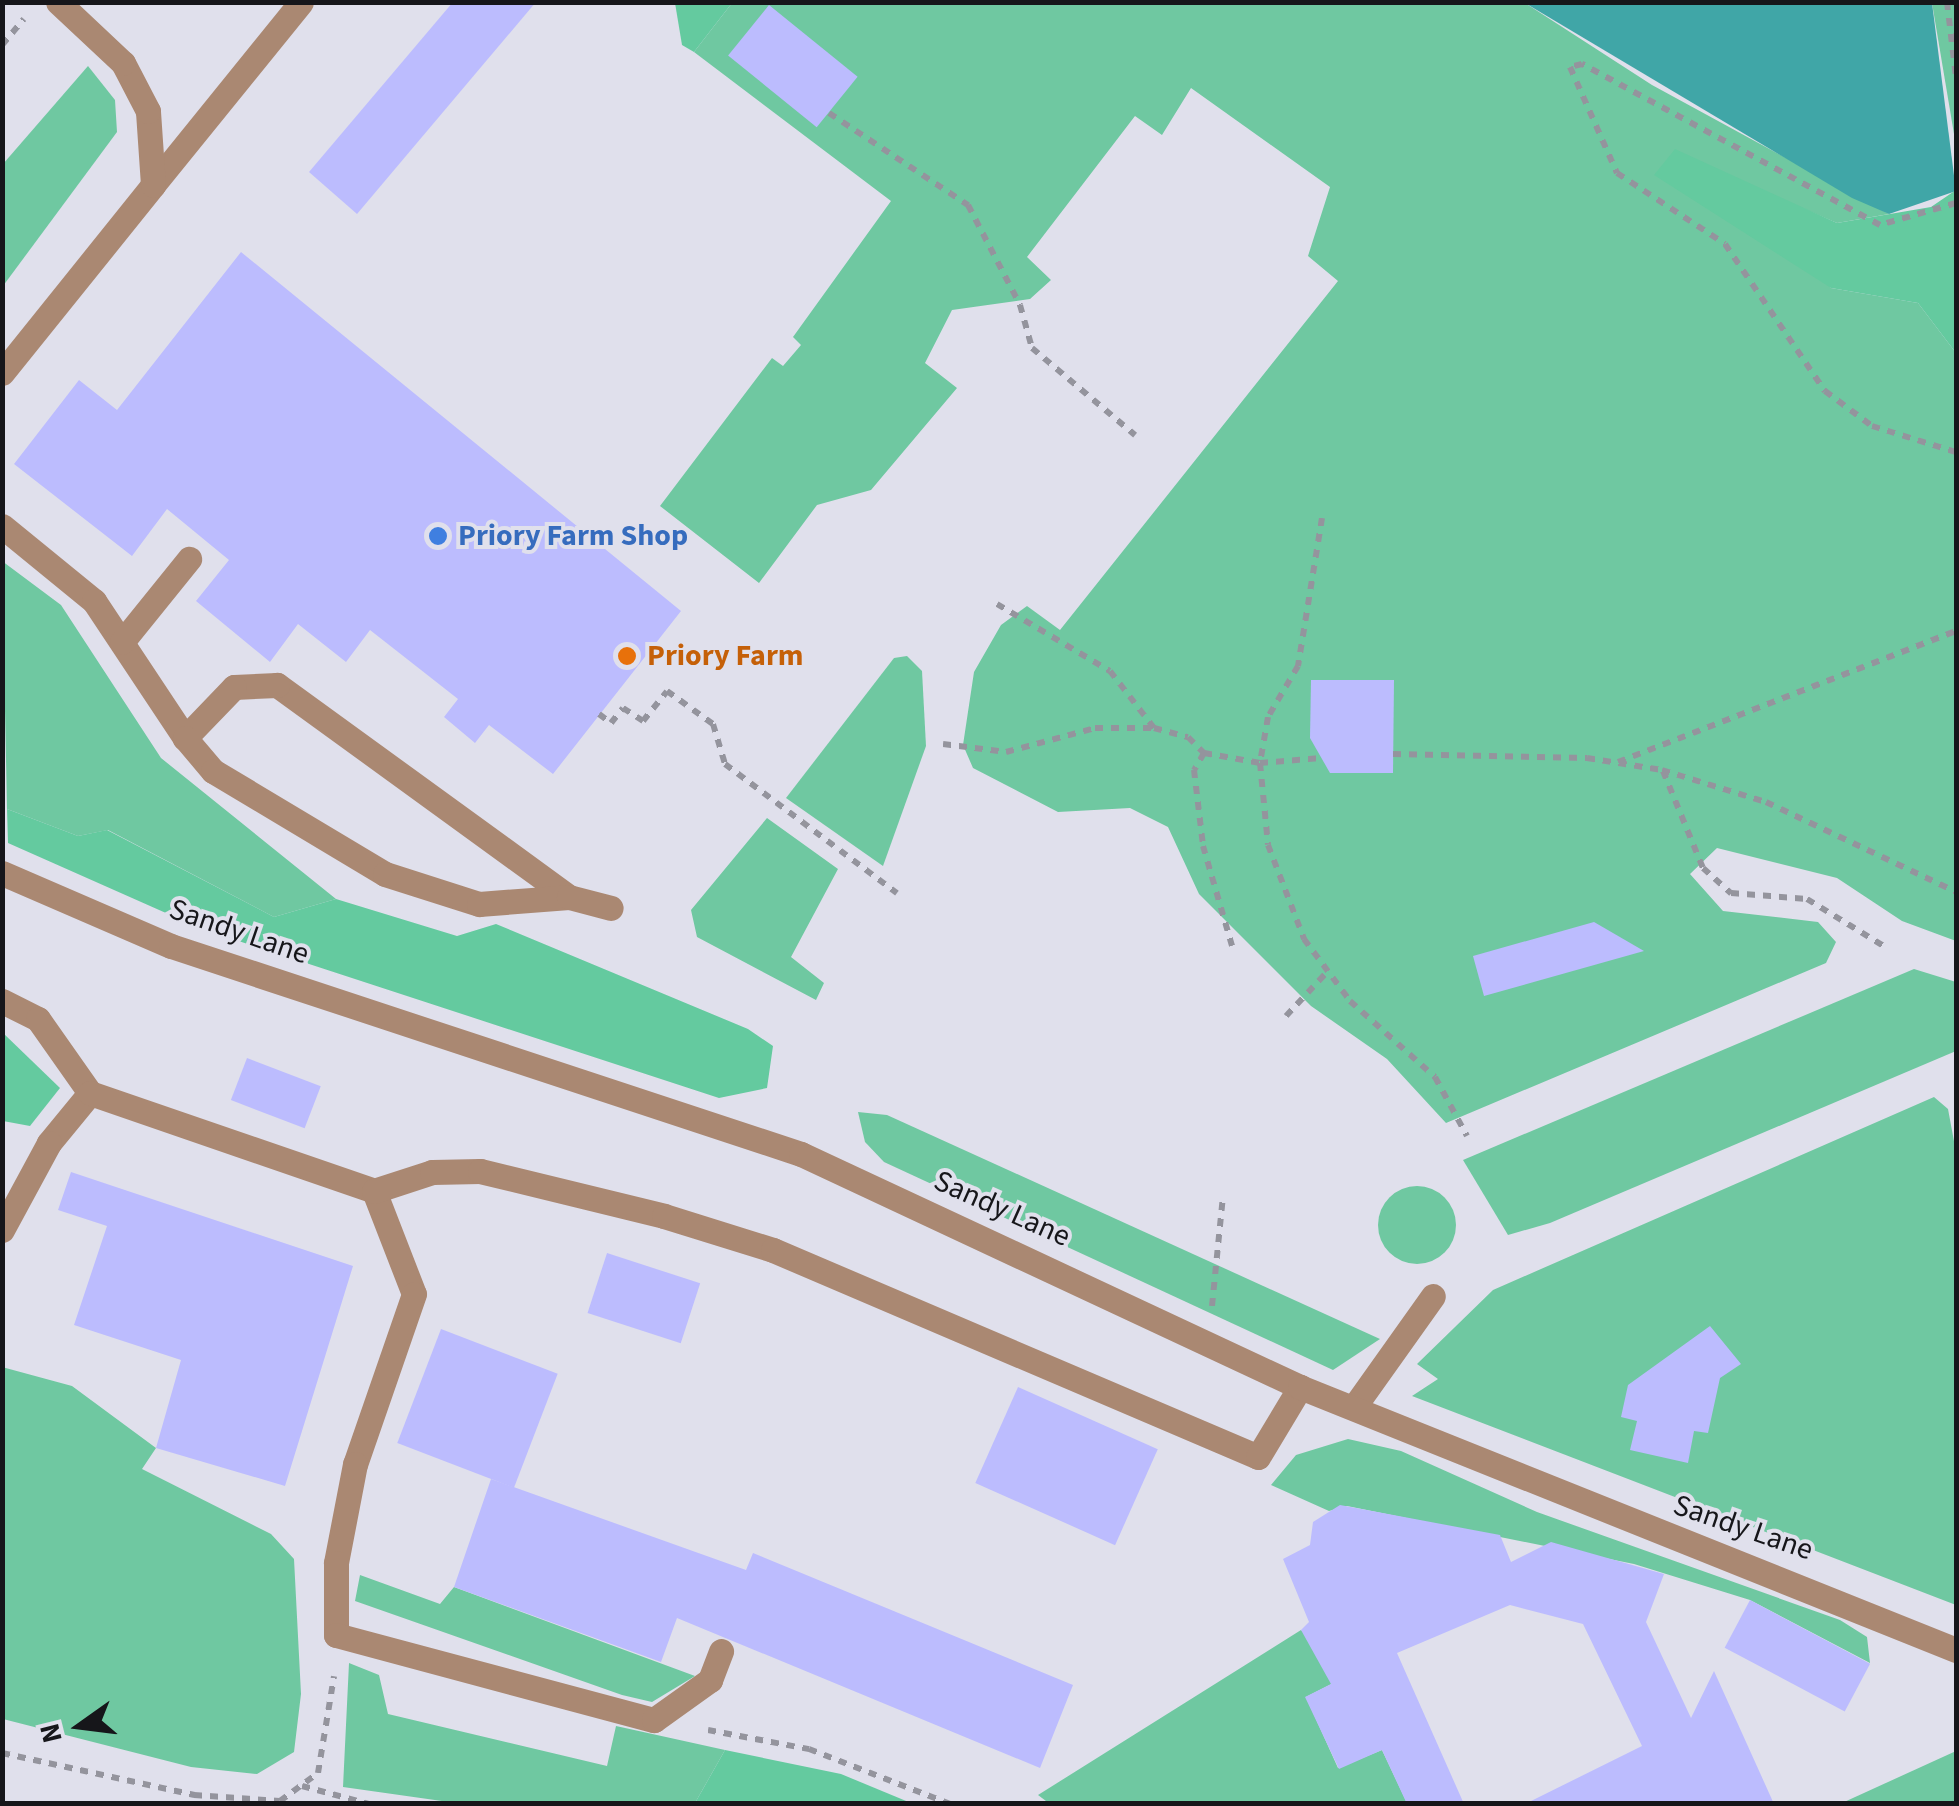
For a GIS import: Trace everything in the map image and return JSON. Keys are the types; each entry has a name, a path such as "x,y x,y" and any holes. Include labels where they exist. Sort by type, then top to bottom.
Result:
{"street":[{"path":"58,2 123,64 148,111 153,185"},
{"path":"2,373 301,2"},
{"path":"2,526 94,601 185,738 213,771 385,874 479,904 569,896"},
{"path":"122,642 189,559"},
{"path":"185,738 234,687 277,686 569,896 610,908"},
{"name":"Sandy Lane","path":"2,874 171,946 802,1154 1204,1336 1300,1386 1956,1650"},
{"path":"2,1001 38,1020 90,1093 374,1191 432,1172 480,1171 664,1216 773,1250 1258,1457 1300,1386"},
{"path":"2,1230 49,1142 90,1093"},
{"path":"374,1191 414,1294 355,1464 336,1562 336,1635 654,1720 710,1680 721,1650"},
{"path":"1354,1407 1417,1332 1433,1296"}],"path":[{"path":"2,45 38,2"},
{"path":"1948,2 1956,78"},
{"path":"1956,202 1880,225 1582,64 1570,67 1617,173 1725,244 1825,391 1872,426 1956,452"},
{"path":"830,112 968,205 1020,305 1032,348 1135,435"},
{"path":"1322,518 1298,666 1268,717 1260,763 1268,845 1304,939 1328,970 1435,1077 1467,1136"},
{"path":"997,604 1110,671 1154,728"},
{"path":"1616,762 1956,630"},
{"path":"599,714 611,723 623,708 643,721 667,691 713,724 725,764 897,893"},
{"path":"943,744 1006,752 1095,728 1154,728 1188,736 1204,754 1260,763 1321,758"},
{"path":"1204,754 1194,770 1203,846 1232,946"},
{"path":"1393,754 1616,762 1662,770 1766,802 1956,892"},
{"path":"1662,770 1703,868 1731,893 1807,899 1887,948"},
{"path":"1286,1016 1328,970"},
{"path":"1204,1336 1222,1272 1223,1196"},
{"path":"2,1753 194,1795 280,1801 318,1773 336,1635"},
{"path":"654,1720 809,1749 950,1804"},
{"path":"302,1786 369,1804"}],"green space":[{"path":"675,3 732,3 694,52 682,45"},
{"path":"732,3 1525,3 1652,85 1889,214 1837,223 1772,195 1831,288 1918,303 1956,353 1956,941 1902,921 1837,878 1717,848 1690,874 1723,911 1818,922 1836,942 1826,963 1446,1123 1387,1059 1311,1006 1199,894 1168,827 1130,808 1058,812 973,768 963,745 974,672 1001,625 1027,606 1060,630 1338,281 1308,256 1330,187 1191,88 1162,135 1135,116 1027,257 1051,280 1030,299 952,310 925,363 957,388 871,490 817,505 759,583 660,506 772,358 783,366 801,345 793,337 891,201 694,52"},
{"path":"1932,3 1956,3 1956,146"},
{"path":"88,66 115,100 117,132 3,286 3,164"},
{"path":"1675,149 1837,223 1931,207 1956,190 1956,353 1918,303 1831,288 1654,175"},
{"path":"2,561 61,605 161,758 336,899 274,917 108,830 78,836 7,809"},
{"path":"907,656 922,671 926,746 883,866 786,798 894,658"},
{"path":"7,809 78,836 107,830 274,917 336,899 457,936 496,924 748,1029 773,1046 767,1088 719,1098 202,929 8,843"},
{"path":"767,818 838,869 791,957 824,983 816,1000 697,937 691,910"},
{"path":"1914,969 1956,982 1956,1051 1550,1223 1508,1235 1463,1160"},
{"path":"2,1032 60,1088 30,1126 3,1121"},
{"path":"1934,1097 1948,1109 1956,1152 1956,1605 1412,1396 1438,1379 1417,1364 1493,1290"},
{"path":"858,1112 887,1115 1380,1339 1333,1370 884,1162 865,1142"},
{"path":"1417,1186 1445,1197 1456,1225 1445,1253 1417,1264 1389,1253 1378,1225 1389,1197"},
{"path":"2,1367 72,1386 156,1448 142,1469 271,1534 294,1559 301,1694 294,1752 257,1774 191,1767 3,1719"},
{"path":"1348,1439 1401,1451 1537,1512 1840,1620 1867,1637 1870,1663 1750,1600 1634,1564 1347,1506 1329,1511 1271,1485 1296,1455"},
{"path":"360,1575 440,1604 454,1587 695,1676 652,1702 622,1695 355,1601"},
{"path":"1301,1630 1349,1675 1306,1697 1338,1768 1382,1750 1407,1803 1050,1804 1038,1795"},
{"path":"349,1663 379,1675 388,1714 607,1766 616,1726 725,1750 695,1803 463,1804 343,1787"},
{"path":"725,1750 841,1774 911,1803 695,1803"},
{"path":"1956,1751 1956,1803 1842,1803"}],"water":[{"path":"1525,3 1932,3 1956,191 1889,214 1852,198"}],"building":[{"path":"453,2 536,2 357,214 309,172"},
{"path":"769,5 858,77 817,127 728,56"},
{"name":"Priory Farm Shop","path":"241,252 681,611 553,774 489,725 475,743 444,717 458,699 370,630 346,662 298,624 270,662 196,601 229,560 167,509 132,556 14,464 79,380 117,410"},
{"path":"1311,680 1394,680 1393,773 1330,773 1310,738"},
{"path":"1594,922 1644,951 1484,996 1473,956"},
{"path":"247,1058 321,1086 305,1128 231,1100"},
{"path":"71,1172 353,1266 285,1486 156,1448 181,1360 74,1325 107,1226 58,1210"},
{"path":"607,1253 700,1283 681,1343 588,1313"},
{"path":"1710,1326 1741,1364 1720,1378 1708,1433 1694,1431 1688,1463 1630,1450 1637,1421 1621,1417 1628,1385"},
{"path":"441,1329 558,1374 514,1488 397,1443"},
{"path":"1018,1387 1158,1449 1115,1545 975,1483"},
{"path":"491,1479 746,1570 753,1553 1073,1685 1040,1768 677,1618 661,1662 454,1587"},
{"path":"1340,1505 1500,1535 1511,1562 1551,1542 1664,1574 1646,1622 1691,1718 1714,1671 1774,1804 1525,1804 1642,1746 1583,1624 1510,1605 1397,1653 1464,1804 1407,1804 1382,1750 1339,1769 1305,1697 1331,1684 1301,1630 1309,1622 1283,1559 1310,1545 1313,1522"},
{"path":"1750,1600 1870,1664 1845,1712 1725,1648"}],"place":[{"name":"Priory Farm Shop","path":"438,536"},
{"name":"Priory Farm","path":"627,656"}]}
